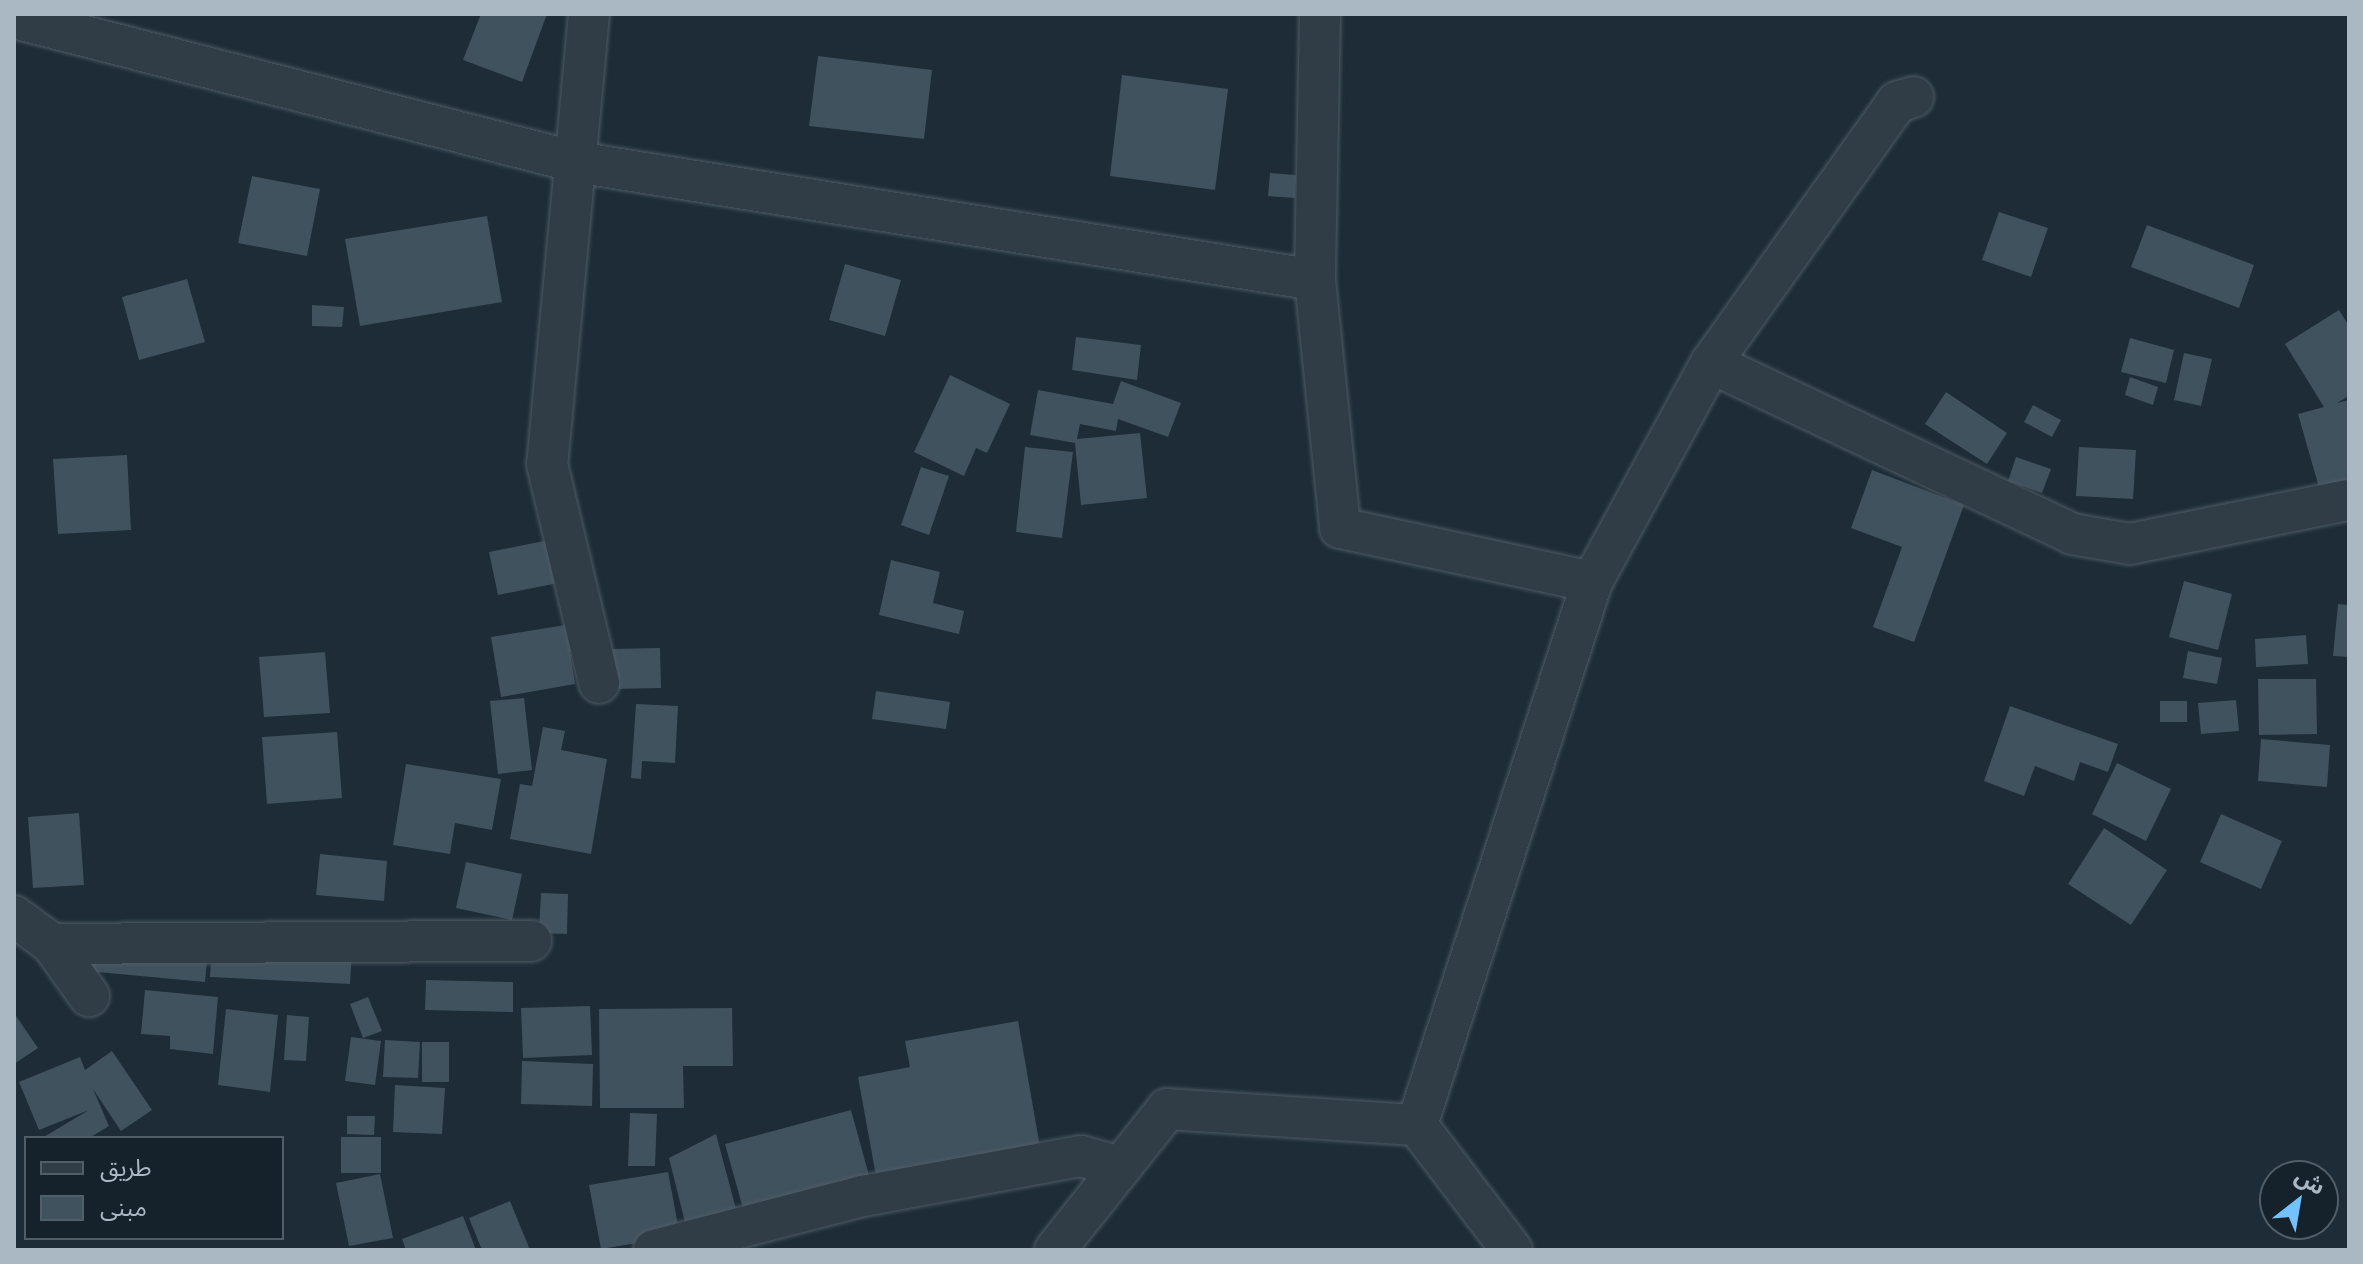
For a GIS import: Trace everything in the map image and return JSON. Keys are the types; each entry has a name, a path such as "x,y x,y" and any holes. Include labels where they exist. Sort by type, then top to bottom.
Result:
{"street":[{"path":"589,14 547,464 599,683"},
{"path":"1320,14 1315,280 1340,528 1592,582"},
{"path":"14,18 576,162 1315,280"},
{"path":"1417,1125 1592,582 1711,363 1897,102 1913,97"},
{"path":"1711,363 2072,534 2130,544 2349,500"},
{"path":"14,916 52,944 89,996"},
{"path":"52,944 531,941"},
{"path":"1055,1250 1117,1166 1167,1109 1417,1125 1512,1250"},
{"path":"654,1250 863,1196 1081,1156 1117,1166"}],"building":[{"path":"481,14 547,14 522,82 463,60"},
{"path":"818,56 932,70 924,139 809,126"},
{"path":"1122,75 1228,89 1215,190 1110,176"},
{"path":"1270,173 1296,175 1295,198 1268,196"},
{"path":"252,176 320,189 307,256 238,243"},
{"path":"1999,212 2048,228 2031,277 1982,260"},
{"path":"487,216 502,302 360,326 345,239"},
{"path":"2147,225 2254,265 2239,308 2131,267"},
{"path":"845,264 901,280 885,336 829,320"},
{"path":"187,279 205,342 139,360 122,297"},
{"path":"312,305 344,307 342,327 312,326"},
{"path":"2339,310 2349,326 2349,396 2337,403 2349,400 2349,483 2320,491 2298,414 2324,407 2285,344"},
{"path":"1076,337 1141,345 1137,380 1072,370"},
{"path":"2130,338 2174,350 2166,383 2121,372"},
{"path":"2184,353 2212,359 2201,406 2174,400"},
{"path":"950,375 1010,404 987,453 976,448 964,476 914,452"},
{"path":"2130,377 2158,387 2153,405 2125,395"},
{"path":"1121,381 1181,403 1168,437 1118,419 1116,431 1080,424 1077,439 1140,433 1147,498 1081,505 1075,443 1030,435 1038,390 1113,404"},
{"path":"1946,392 2007,433 1987,464 1925,424"},
{"path":"2033,405 2061,420 2052,437 2024,422"},
{"path":"1025,447 1073,452 1062,538 1016,532"},
{"path":"2079,447 2136,450 2133,499 2076,496"},
{"path":"127,455 131,530 58,534 53,459"},
{"path":"2016,457 2051,469 2042,493 2008,481"},
{"path":"921,467 949,476 929,535 901,525"},
{"path":"1872,470 1964,505 1914,642 1873,627 1902,547 1851,528"},
{"path":"559,538 568,581 498,595 489,552"},
{"path":"891,560 940,572 933,603 964,611 959,634 879,615"},
{"path":"2184,581 2232,594 2218,650 2169,637"},
{"path":"2338,604 2349,605 2349,657 2333,656"},
{"path":"578,623 583,650 570,652 575,684 501,697 491,637"},
{"path":"2306,635 2308,664 2256,667 2255,639"},
{"path":"660,648 661,688 611,689 610,649"},
{"path":"2188,651 2222,658 2217,684 2183,678"},
{"path":"325,652 330,713 264,717 259,657"},
{"path":"2258,679 2316,679 2317,734 2259,735"},
{"path":"876,691 950,702 946,729 872,719"},
{"path":"524,698 532,770 498,774 490,701"},
{"path":"2236,700 2239,731 2201,734 2198,703"},
{"path":"2160,701 2187,701 2187,722 2160,722"},
{"path":"636,704 678,706 675,763 642,761 641,779 631,778"},
{"path":"2010,706 2118,744 2108,772 2080,762 2074,781 2035,766 2024,796 1984,781"},
{"path":"543,727 565,731 561,750 607,759 591,854 510,839 520,784 532,786"},
{"path":"337,732 342,798 267,804 262,737"},
{"path":"2261,739 2330,745 2327,787 2258,781"},
{"path":"2117,763 2171,789 2146,841 2092,814"},
{"path":"406,764 501,779 492,830 455,823 450,854 393,845"},
{"path":"79,813 84,885 33,888 28,817"},
{"path":"2221,814 2282,841 2261,889 2200,862"},
{"path":"2104,828 2167,870 2131,925 2068,884"},
{"path":"320,854 387,861 384,901 316,895"},
{"path":"466,862 522,874 512,920 456,908"},
{"path":"541,893 568,894 567,934 539,933"},
{"path":"91,926 209,938 205,982 87,971"},
{"path":"213,926 353,935 350,984 210,977"},
{"path":"426,980 513,982 513,1012 425,1010"},
{"path":"145,990 218,997 213,1054 170,1049 170,1036 141,1034"},
{"path":"368,997 382,1031 363,1038 350,1004"},
{"path":"590,1006 592,1055 523,1058 521,1008"},
{"path":"732,1008 733,1066 683,1066 684,1108 600,1108 599,1009"},
{"path":"226,1009 278,1015 270,1092 218,1085"},
{"path":"14,1013 38,1048 14,1064"},
{"path":"287,1015 309,1017 306,1061 284,1060"},
{"path":"1018,1021 1040,1147 876,1176 858,1077 910,1067 905,1041"},
{"path":"351,1037 381,1041 375,1085 345,1081"},
{"path":"385,1040 420,1042 418,1078 383,1077"},
{"path":"422,1042 449,1042 449,1082 422,1082"},
{"path":"112,1051 152,1110 121,1131 93,1089 109,1126 92,1136 45,1136 89,1110 39,1130 19,1082 80,1057 85,1070"},
{"path":"522,1061 593,1064 592,1106 521,1104"},
{"path":"395,1085 445,1088 442,1134 393,1132"},
{"path":"851,1110 870,1179 744,1212 725,1144"},
{"path":"630,1113 657,1114 655,1166 628,1166"},
{"path":"347,1116 375,1116 374,1135 347,1134"},
{"path":"716,1134 736,1209 685,1222 669,1158"},
{"path":"341,1137 381,1137 381,1173 341,1173"},
{"path":"668,1172 680,1236 601,1249 589,1185"},
{"path":"380,1174 393,1238 349,1246 336,1183"},
{"path":"510,1201 530,1250 482,1250 469,1218"},
{"path":"463,1216 476,1250 406,1250 402,1239"}]}
